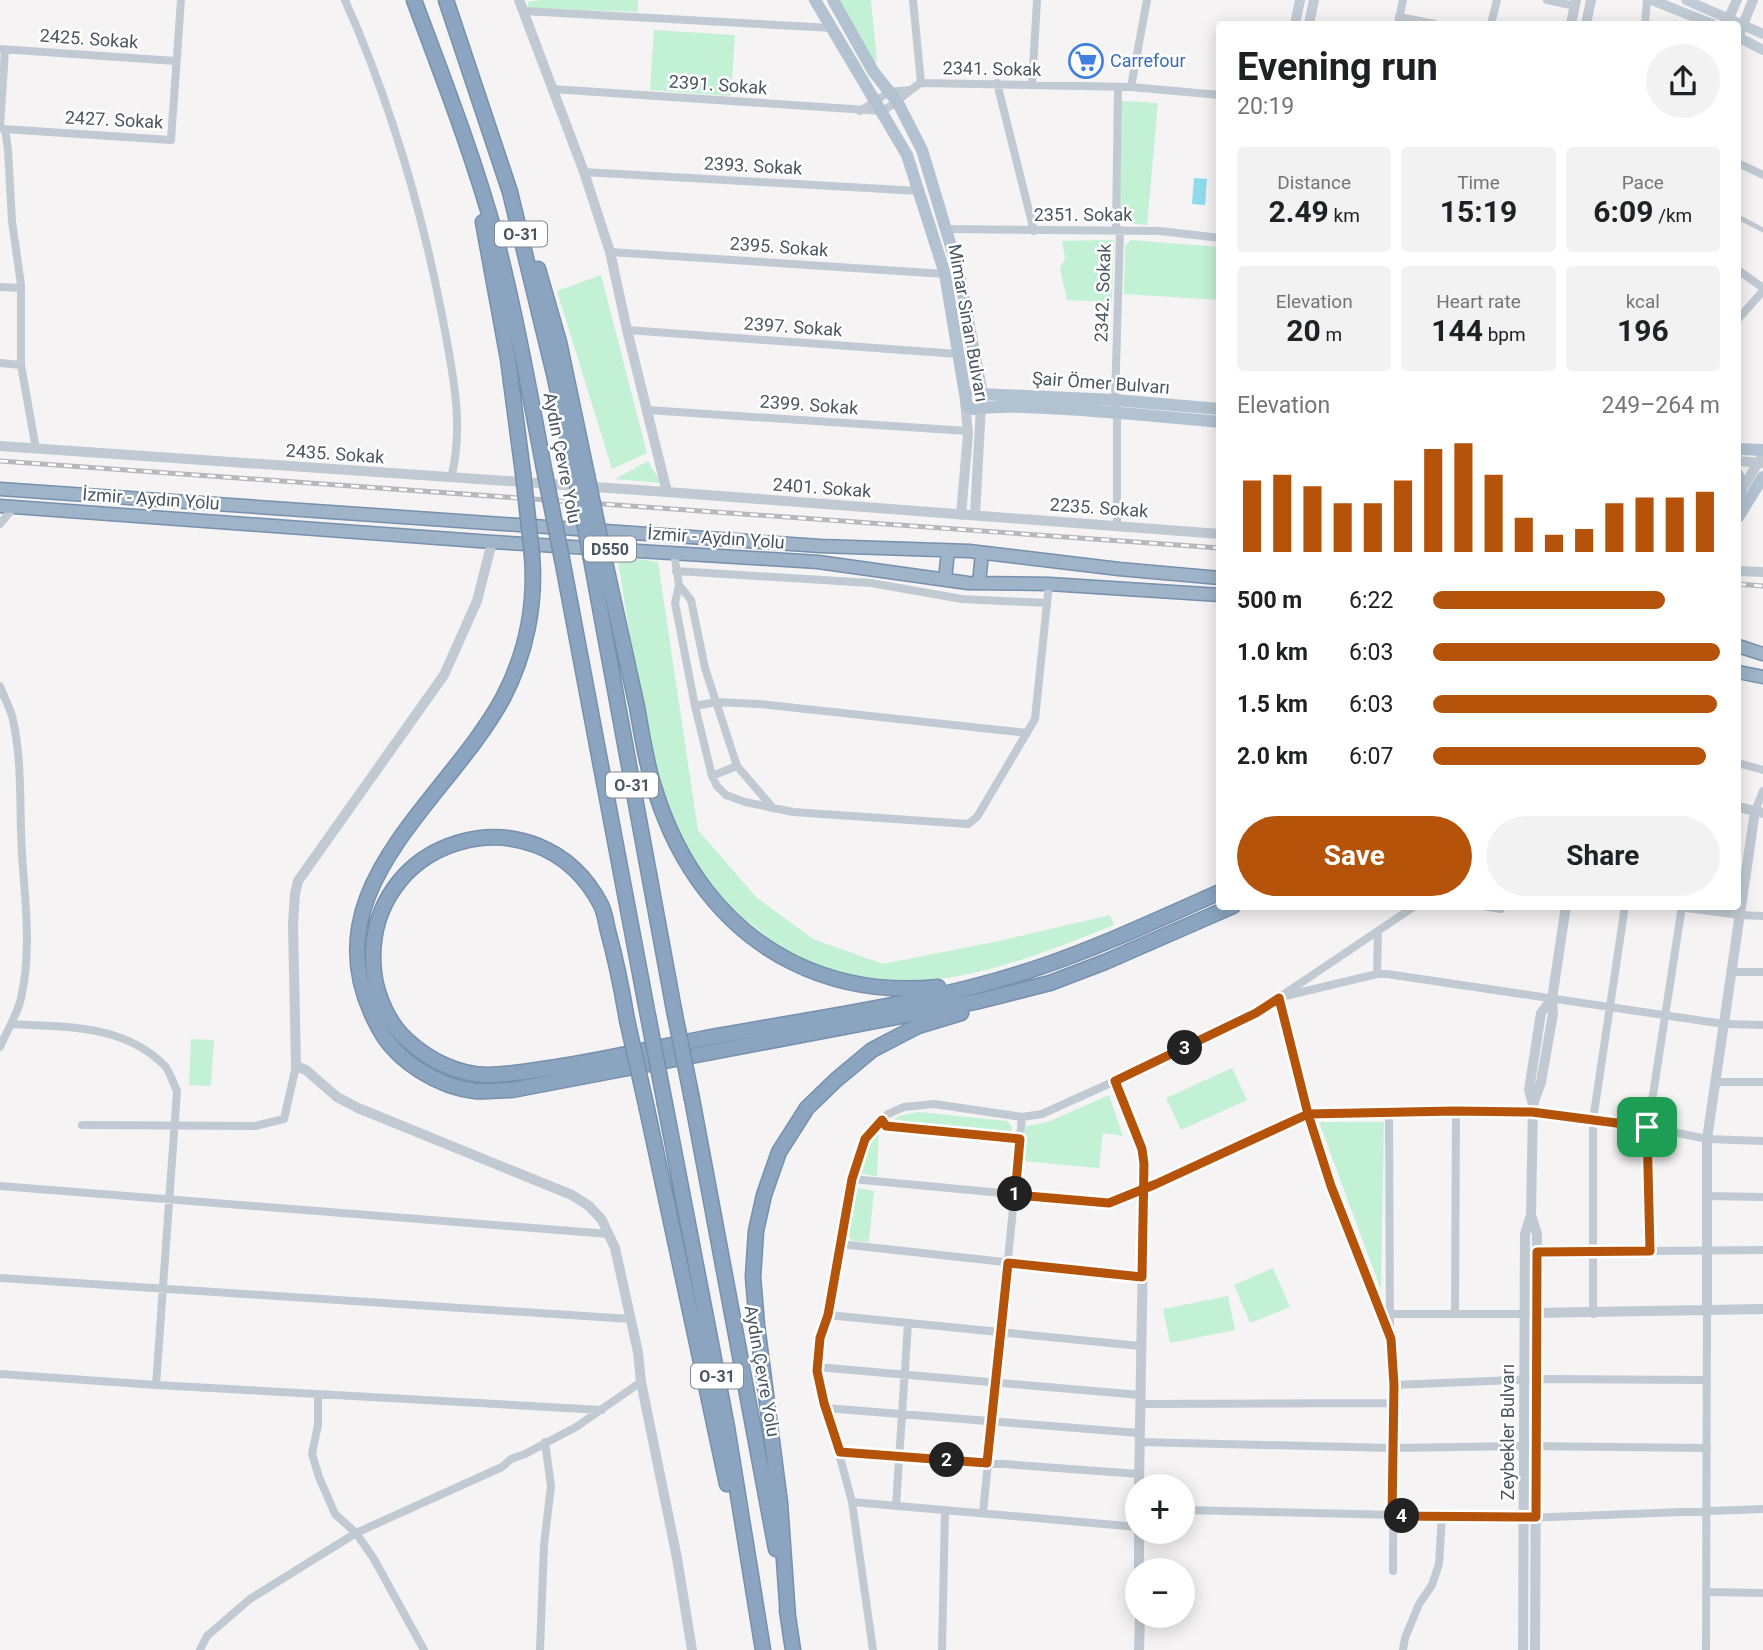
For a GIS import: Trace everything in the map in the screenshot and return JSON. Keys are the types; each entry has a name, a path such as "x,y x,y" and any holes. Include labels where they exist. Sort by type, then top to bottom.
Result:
{"highway":[{"name":"Aydın Çevre Yolu","path":"414,0 472,162 495,236 517,329 727,1427 759,1625"},
{"name":"Aydın Çevre Yolu","path":"446,0 510,192 581,475 674,1010 793,1650"},
{"path":"472,162 508,359 535,583 529,624 504,696 483,730 396,842 372,883 360,916 356,953 359,980 369,1010 384,1038 408,1062 436,1080 475,1091 512,1090 975,1002 1050,983"},
{"name":"İzmir - Aydın Yolu","path":"0,489 820,547 982,553 1216,578"},
{"name":"İzmir - Aydın Yolu","path":"0,506 492,542 818,562 979,583 1049,584 1216,595"},
{"path":"944,579 948,551"},
{"path":"979,583 982,553"},
{"path":"598,561 654,788 682,858 703,889 732,921 770,951 805,968 846,982 886,989 927,989 988,982"},
{"path":"1741,647 1763,654"},
{"path":"1741,673 1763,677"},
{"path":"759,1625 647,1109 627,1020 619,977 602,906 581,875 554,852 523,840 488,836 456,842 425,856 410,869 388,896 379,914 373,939 373,958 375,980 389,1019 403,1037 425,1055 456,1070 486,1075 564,1066 933,996 1040,967 1115,939 1216,894"},
{"path":"788,1617 780,1503 753,1277 759,1219 779,1152 807,1108 872,1050 918,1026 1050,983 1224,910"},
{"name":"O-31","path":"759,1625 763,1650"}],"main road":[{"name":"Mimar Sinan Bulvarı","path":"815,0 907,155 919,191 939,231"},
{"name":"Mimar Sinan Bulvarı","path":"833,0 873,71 898,103 922,150 981,400"},
{"path":"1296,21 1300,0"},
{"path":"1310,21 1314,0"},
{"path":"1649,0 1684,19"},
{"path":"1686,0 1728,21"},
{"path":"1743,24 1763,34"},
{"path":"1741,39 1763,51"},
{"name":"Mimar Sinan Bulvarı","path":"952,274 958,354 965,401"},
{"name":"Şair Ömer Bulvarı","path":"965,401 969,393 975,391 981,400 1216,409"},
{"name":"Şair Ömer Bulvarı","path":"1116,406 1216,421"},
{"path":"1741,450 1762,458"},
{"path":"1741,512 1763,477"}],"street":[{"name":"2427. Sokak","path":"2,128 171,140 181,0"},
{"path":"345,0 365,45 395,127 430,257 455,384 457,454 450,478"},
{"path":"520,0 584,172 610,252 667,492"},
{"path":"913,0 921,83"},
{"path":"1032,85 1037,0"},
{"path":"1131,87 1147,0"},
{"path":"1399,21 1403,0"},
{"path":"1492,21 1497,0"},
{"path":"1547,0 1575,3 1572,21"},
{"path":"1587,21 1591,0"},
{"path":"1645,21 1649,0"},
{"path":"1728,21 1737,0"},
{"path":"1741,29 1753,0"},
{"path":"524,11 848,28"},
{"name":"2425. Sokak","path":"2,49 176,61"},
{"path":"2,49 2,128 8,150 11,210 22,288 21,365 36,449"},
{"name":"2341. Sokak","path":"898,103 909,90 921,83 1131,87 1216,95"},
{"path":"997,83 1034,231"},
{"name":"2342. Sokak","path":"1117,525 1118,87"},
{"name":"2391. Sokak","path":"552,89 882,111"},
{"path":"860,111 889,92 909,90"},
{"path":"882,111 898,103"},
{"path":"1741,164 1763,174"},
{"name":"2393. Sokak","path":"584,172 919,191"},
{"path":"0,209 11,210"},
{"path":"1741,219 1763,230"},
{"name":"2351. Sokak","path":"939,231 1118,230 1216,237"},
{"name":"2395. Sokak","path":"610,252 952,274"},
{"path":"1741,272 1763,289 1741,315"},
{"path":"0,287 22,288"},
{"name":"2397. Sokak","path":"627,330 958,354"},
{"path":"0,363 21,365"},
{"name":"Mimar Sinan Bulvarı","path":"975,515 981,400"},
{"name":"Mimar Sinan Bulvarı","path":"961,514 968,431 965,401"},
{"name":"2399. Sokak","path":"647,410 968,431"},
{"name":"2435. Sokak","path":"0,446 667,492"},
{"path":"1741,461 1762,458"},
{"path":"1741,490 1762,458"},
{"name":"2401. Sokak","path":"667,492 975,515"},
{"path":"0,524 14,507"},
{"name":"2235. Sokak","path":"975,515 1216,534"},
{"path":"82,1125 255,1126 284,1119 296,1066 293,924 298,881 444,675 477,601 492,542"},
{"path":"674,553 679,585 675,603 712,776 726,795 745,802 793,812 968,824 977,817 1035,719 1049,584"},
{"path":"677,571 871,583 962,599 1047,603"},
{"path":"1741,571 1763,572"},
{"path":"679,585 691,600 705,668 737,766 773,808"},
{"path":"0,686 12,714 20,763 20,818 27,920 22,997 0,1047"},
{"path":"695,706 716,702 759,704 1027,733"},
{"path":"1741,764 1763,770"},
{"path":"712,776 737,766"},
{"path":"1741,910 1763,791"},
{"path":"1741,808 1759,812"},
{"path":"873,1650 852,1502 840,1452 825,1408 817,1367 820,1338 828,1315 852,1179 865,1139 888,1114 904,1107 934,1104 1022,1117 1042,1114 1256,1013 1409,910"},
{"name":"Zeybekler Bulvarı","path":"1523,1650 1525,1234 1531,1215 1532,1108 1541,1082 1553,1014 1552,999 1565,910"},
{"path":"1593,1314 1593,1120 1624,910"},
{"path":"1650,1251 1647,1127 1681,910"},
{"path":"1703,910 1763,916"},
{"path":"1706,1650 1707,1139 1741,910"},
{"path":"1377,974 1378,932"},
{"path":"1732,972 1763,972"},
{"path":"1279,998 1377,974 1724,1024 1763,1025"},
{"path":"1279,998 1308,1114 1331,1186 1391,1339"},
{"path":"11,1024 86,1028 134,1042 166,1068 177,1091 156,1385"},
{"path":"296,1066 306,1070 337,1097 358,1108 572,1195 602,1220 615,1248 638,1352 641,1382 677,1558 692,1650"},
{"path":"840,1452 1139,1474 1144,1189 1142,1149 1115,1081"},
{"path":"1715,1082 1763,1082"},
{"path":"852,1179 1109,1203 1308,1114 1532,1108 1707,1139 1763,1141"},
{"path":"1455,1111 1455,1314"},
{"path":"1389,1112 1390,1314 1394,1385 1393,1571"},
{"path":"983,1513 1022,1117"},
{"path":"882,1120 886,1126 1020,1139"},
{"path":"0,1186 608,1234"},
{"path":"1707,1196 1763,1197"},
{"name":"Zeybekler Bulvarı","path":"1531,1215 1537,1234 1535,1650"},
{"path":"840,1244 1142,1277"},
{"path":"1537,1252 1763,1250"},
{"path":"0,1278 631,1319"},
{"path":"1390,1314 1593,1314 1763,1309"},
{"path":"828,1315 1140,1346"},
{"path":"897,1506 908,1323"},
{"path":"817,1367 995,1381 1140,1399 1394,1403"},
{"path":"0,1374 602,1410"},
{"path":"1394,1385 1536,1379 1706,1380"},
{"path":"199,1650 207,1636 250,1599 356,1533 502,1467 511,1459 576,1427 641,1382"},
{"path":"318,1394 318,1425 312,1454 319,1478 335,1514 356,1533 374,1559 424,1650"},
{"path":"825,1408 991,1421 1139,1437 1392,1448 1707,1448"},
{"path":"540,1650 544,1545 551,1486 545,1442"},
{"path":"852,1502 1125,1528"},
{"path":"1195,1510 1523,1518 1763,1509"},
{"path":"942,1650 945,1510"},
{"path":"1403,1650 1419,1604 1432,1585 1439,1564 1443,1516"},
{"path":"1707,1592 1763,1593"},
{"path":"1139,1650 1140,1628"}],"green space":[{"path":"638,0 638,12 528,8 528,2"},
{"path":"838,0 871,0 877,61 874,62"},
{"path":"654,30 735,35 731,96 650,90"},
{"path":"1121,101 1158,103 1147,225 1118,222"},
{"path":"1114,240 1112,302 1067,300 1060,268 1065,259 1062,241"},
{"path":"1131,240 1216,247 1216,300 1124,294 1125,246"},
{"path":"601,275 647,453 612,469 557,291"},
{"path":"648,461 661,483 615,479"},
{"path":"617,556 658,562 698,830 756,897 813,939 883,964 1110,915 1114,925 996,968 917,981 876,980 836,972 794,956 779,946 744,918 710,884 691,858 676,830 647,730"},
{"path":"191,1039 214,1040 211,1086 189,1085"},
{"path":"1232,1068 1247,1100 1181,1130 1166,1098"},
{"path":"1109,1095 1123,1136 1103,1133 1099,1168 1022,1161 1026,1126 1048,1122"},
{"path":"918,1112 1007,1121 1012,1127 1011,1137 891,1124 898,1116"},
{"path":"1319,1122 1384,1122 1381,1290"},
{"path":"879,1129 877,1176 862,1174 866,1154"},
{"path":"858,1188 874,1191 869,1242 853,1241 846,1234"},
{"path":"1273,1268 1290,1307 1250,1323 1234,1285"},
{"path":"1228,1296 1235,1330 1170,1343 1163,1309"}],"water":[{"path":"1194,178 1207,179 1205,205 1192,204"}],"railway":[{"path":"0,461 1216,548"},
{"path":"1741,584 1763,586"}],"place":[{"name":"Carrefour","path":"1086,61"}],"route":[{"path":"1647,1127 1532,1112 1308,1114 1156,1184 1144,1189 1130,1195 1109,1203 1015,1195 1020,1139 886,1126 882,1120 865,1139 852,1179 828,1315 820,1338 817,1371 840,1452 987,1463 1008,1263 1142,1277 1144,1189 1142,1149 1115,1081 1256,1013 1279,998 1308,1114 1331,1186 1391,1339 1394,1385 1392,1516 1536,1517 1537,1252 1650,1251 1647,1127"}]}
